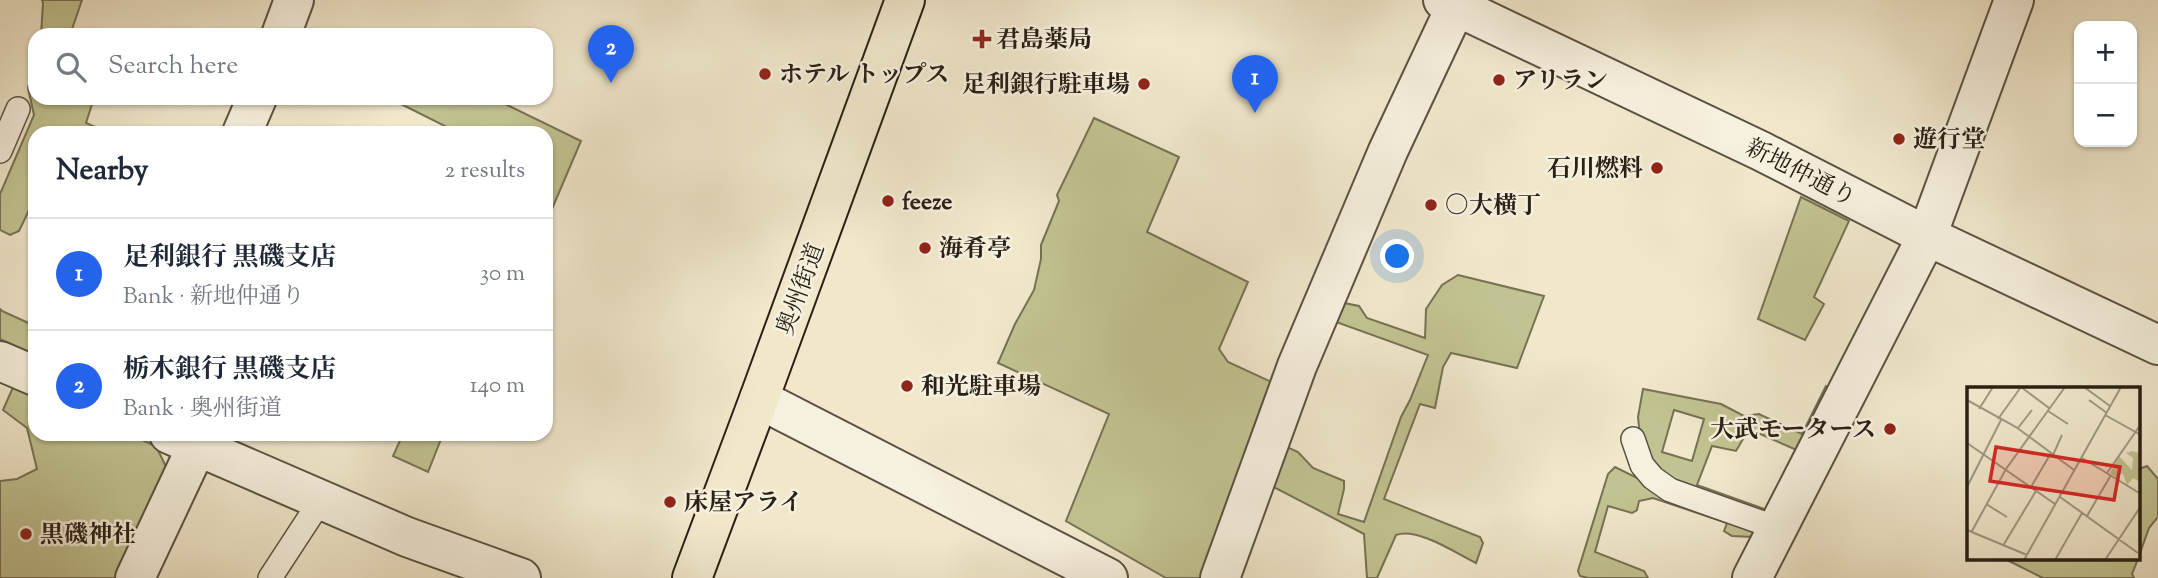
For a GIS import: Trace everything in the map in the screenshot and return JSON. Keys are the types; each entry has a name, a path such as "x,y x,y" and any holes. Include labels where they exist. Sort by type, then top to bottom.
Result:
{"main road":[{"name":"奥州街道","path":"692,578 905,0"}],"street":[{"path":"283,28 293,0"},
{"path":"1752,578 1927,236 2014,0"},
{"path":"1220,578 1297,366 1449,3"},
{"name":"新地仲通り","path":"1449,3 1761,151 1927,236 2158,345"},
{"path":"245,126 254,105"},
{"path":"0,361 28,373"},
{"path":"759,399 1108,578"},
{"path":"135,578 183,441"},
{"path":"185,441 407,537 520,578"}],"lane":[{"path":"0,151 18,109"},
{"path":"1633,439 1642,465 1653,478 1670,490 1777,528"},
{"path":"270,578 321,499"}],"green space":[{"path":"42,0 82,0 72,28 41,28"},
{"path":"32,105 92,105 86,123 93,126 29,126 34,115"},
{"path":"403,105 507,105 550,126 445,126"},
{"path":"1094,118 1179,157 1147,232 1248,282 1219,349 1228,362 1278,385 1209,578 1166,578 1066,521 1109,414 998,363 1034,290 1041,259 1041,245 1059,201 1057,195"},
{"path":"553,127 581,141 553,207"},
{"path":"28,129 28,212 19,231 10,235 0,230 0,194"},
{"path":"1801,197 1849,221 1814,297 1824,304 1805,340 1758,319"},
{"path":"1458,275 1544,296 1517,368 1451,353 1443,367 1435,408 1420,404 1384,499 1480,537 1483,543 1476,563 1425,538 1405,533 1396,535 1377,578 1367,578 1364,534 1268,484 1285,446 1298,452 1313,468 1344,481 1338,514 1364,522 1401,417 1428,355 1336,322 1344,303 1359,306 1367,318 1425,338 1426,309 1442,285"},
{"path":"0,309 28,323 28,352 0,339"},
{"path":"14,385 28,391 28,432 27,428 3,410"},
{"path":"1826,386 1833,390 1801,452 1749,429 1736,451 1712,446 1697,485 1770,511 1753,537 1732,536 1724,531 1727,523 1653,498 1639,501 1637,510 1632,513 1608,506 1595,552 1644,571 1648,578 1580,576 1578,571 1608,474 1615,467 1641,480 1638,417 1643,389 1721,404 1744,416 1759,414 1802,434","holes":["1674,410 1704,419 1692,461 1662,452"]},
{"path":"30,441 144,441 156,446 170,475 121,578 0,578 0,481 17,479 37,469"},
{"path":"400,441 440,441 428,472 393,456"},
{"path":"2147,466 2158,479 2158,517 2149,528 2140,553 2140,469"},
{"path":"2007,560 2138,560 2132,574 2134,578 2043,578"}],"place":[{"name":"君島薬局","path":"982,39"},
{"name":"ホテル トップス","path":"765,74"},
{"name":"アリラン","path":"1499,80"},
{"name":"栃木銀行 黒磯支店","path":"611,83"},
{"name":"足利銀行駐車場","path":"1144,84"},
{"name":"足利銀行 黒磯支店","path":"1255,113"},
{"name":"遊行堂","path":"1899,139"},
{"name":"石川燃料","path":"1657,168"},
{"name":"feeze","path":"888,201"},
{"name":"○大横丁","path":"1431,205"},
{"name":"海肴亭","path":"925,248"},
{"name":"和光駐車場","path":"907,386"},
{"name":"大武モータース","path":"1890,429"},
{"name":"床屋アライ","path":"670,502"},
{"name":"黒磯神社","path":"26,534"}]}
